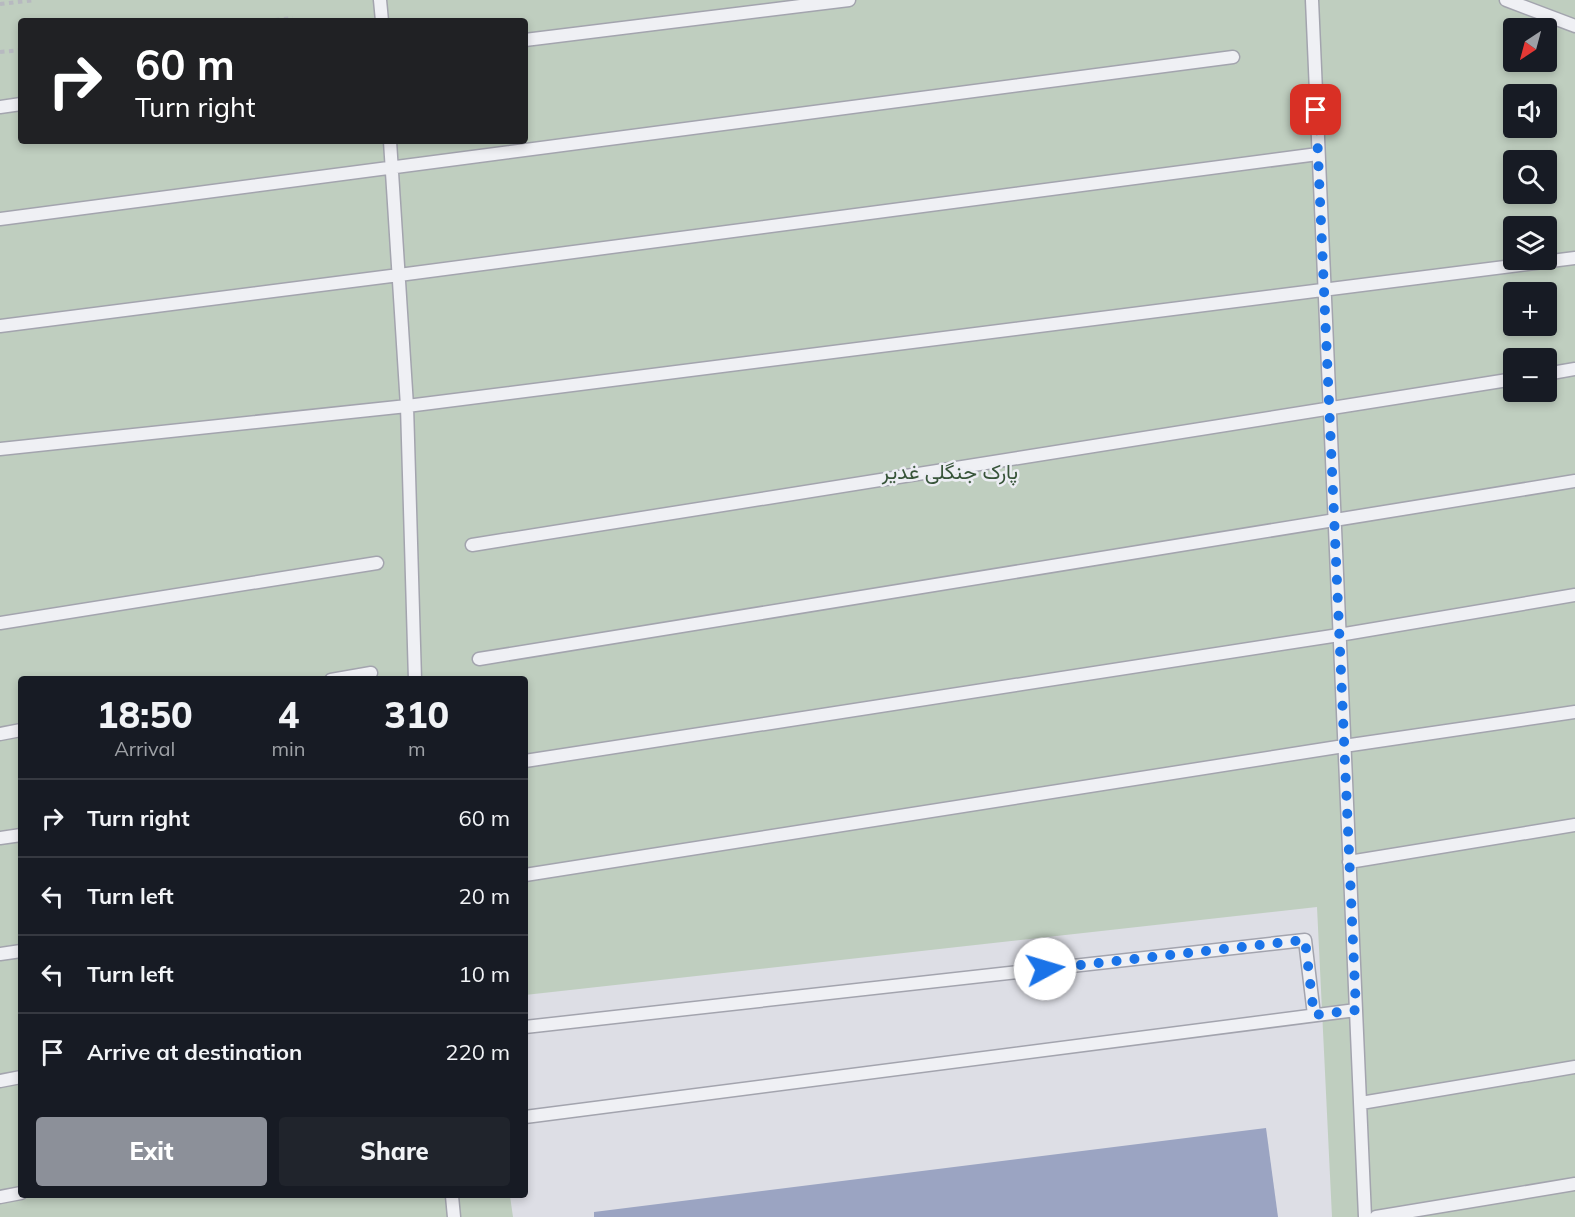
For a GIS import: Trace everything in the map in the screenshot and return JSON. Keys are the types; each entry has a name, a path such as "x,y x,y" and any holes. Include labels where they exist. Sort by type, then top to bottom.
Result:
{"lane":[{"path":"380,0 382,18"},
{"path":"528,40 849,0"},
{"path":"1312,0 1365,1217"},
{"path":"1506,0 1575,26"},
{"path":"0,219 1233,57"},
{"path":"0,107 18,104"},
{"path":"390,144 407,406 415,676"},
{"path":"0,326 1318,154"},
{"path":"0,449 407,406 1575,258"},
{"path":"1557,372 1575,369"},
{"path":"472,545 1503,381"},
{"path":"479,659 1575,482"},
{"path":"0,624 377,563"},
{"path":"528,761 1338,635 1575,595"},
{"path":"354,676 371,673"},
{"path":"528,875 1344,746 1575,712"},
{"path":"0,734 18,731"},
{"path":"1349,862 1575,825"},
{"path":"0,838 18,835"},
{"path":"528,1027 1305,940 1314,1015"},
{"path":"0,954 18,951"},
{"path":"528,1117 1356,1010"},
{"path":"1360,1102 1575,1067"},
{"path":"0,1081 18,1078"},
{"path":"1376,1217 1575,1184"},
{"path":"0,1197 18,1194"},
{"path":"452,1198 454,1217"}],"path":[{"path":"0,4 35,0"},
{"path":"0,52 18,50"}],"green space":[{"name":"پارک جنگلی غدیر","path":"0,0 1575,0 1575,1217 1332,1217 1317,907 528,995 528,676 18,676 18,1198 510,1198 513,1217 0,1217"}],"water":[{"path":"1266,1128 1278,1217 594,1217 594,1212"}],"route":[{"path":"1045,969 1305,940 1314,1015 1356,1010 1316,110"}]}
